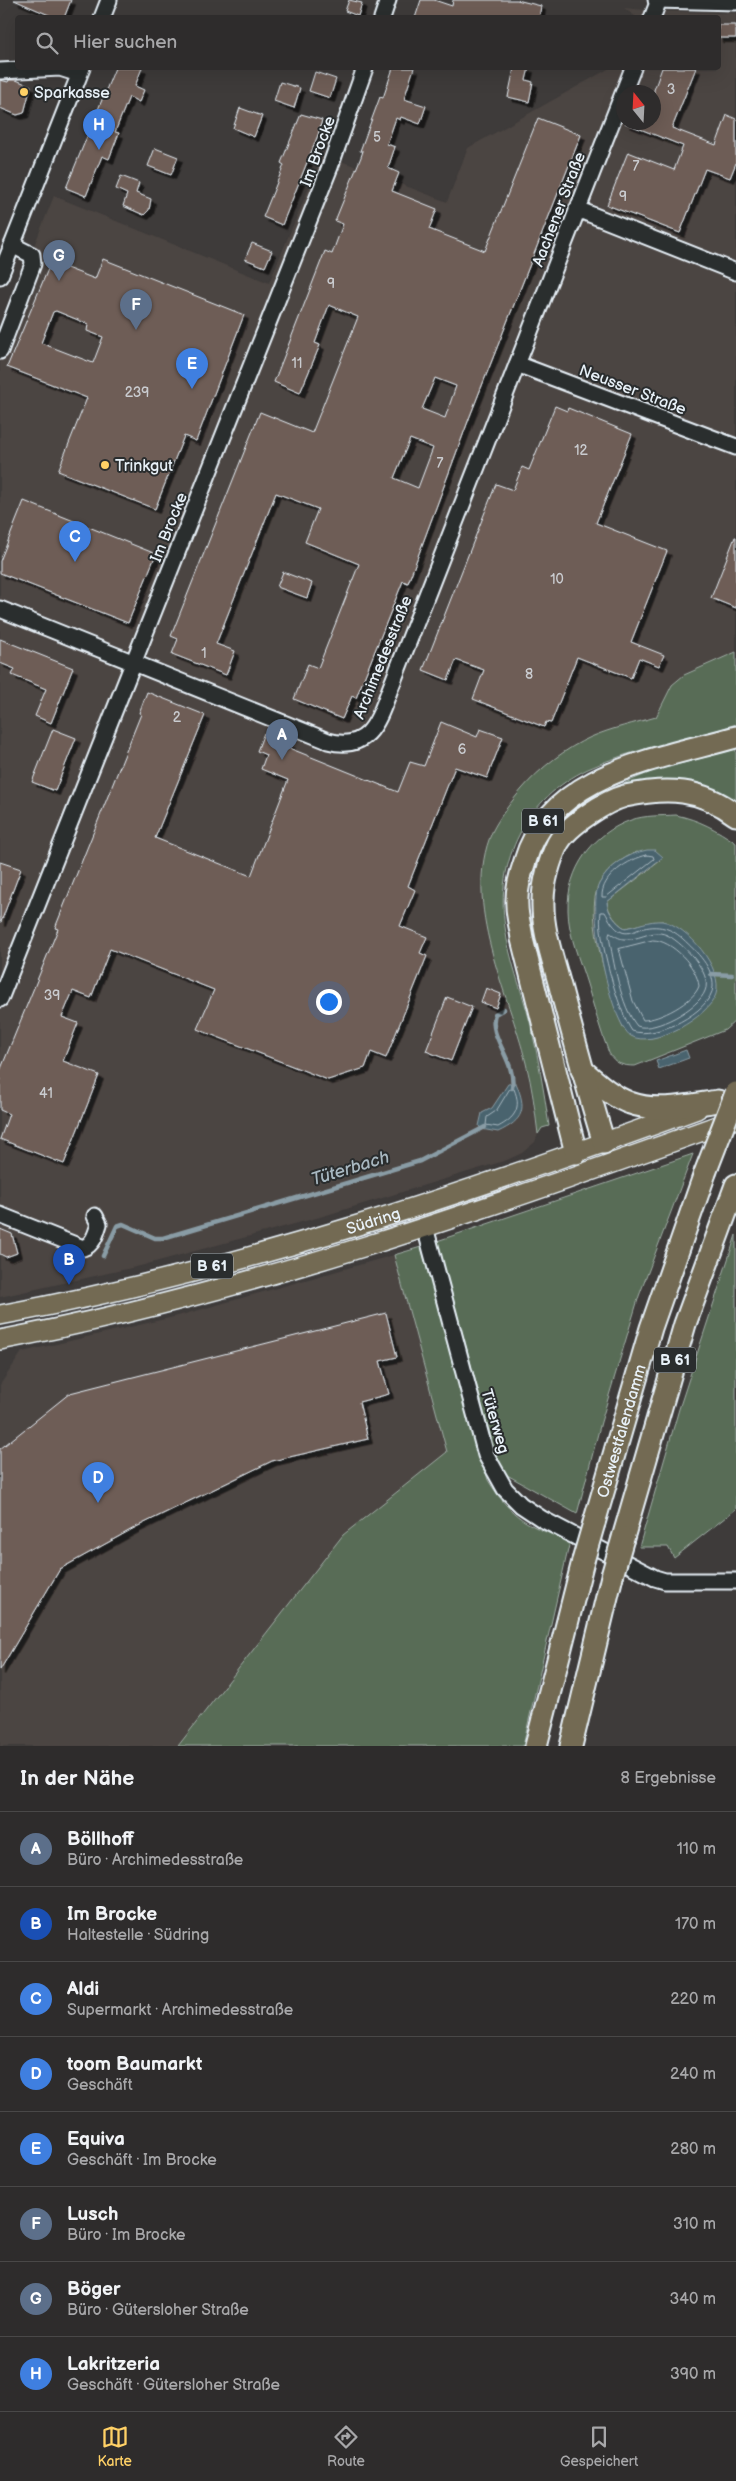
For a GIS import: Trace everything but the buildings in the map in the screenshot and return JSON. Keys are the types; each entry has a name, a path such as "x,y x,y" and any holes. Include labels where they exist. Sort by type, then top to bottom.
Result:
{"highway":[{"name":"B 61","path":"576,1153 522,939 517,905 521,874 528,849 542,822 565,799 590,782 650,761 736,737"},
{"path":"604,1143 582,1070 548,938 543,901 548,871 559,842 584,818 616,798 652,790 671,789 703,797 736,815"},
{"path":"582,1070 613,1094 631,1104 668,1108 730,1096"},
{"name":"Ostwestfalendamm","path":"536,1746 583,1561 651,1328 730,1096"},
{"name":"Ostwestfalendamm","path":"571,1746 622,1538 686,1324 736,1185"}],"main road":[{"name":"Südring","path":"0,1315 70,1301 230,1262 420,1206 576,1153 730,1096"},
{"name":"Südring","path":"0,1340 181,1300 425,1227 736,1120"},
{"path":"576,1153 598,1169 604,1143"}],"street":[{"path":"103,15 109,0"},
{"path":"383,15 388,0"},
{"path":"653,15 657,0 736,2"},
{"path":"0,71 20,70"},
{"name":"Im Brocke","path":"0,999 330,167 364,70"},
{"name":"Aachener Straße","path":"517,364 631,70"},
{"path":"0,276 81,71"},
{"path":"577,209 736,272"},
{"path":"0,351 34,264 32,255 12,245"},
{"name":"Archimedesstraße","path":"0,609 328,741 350,744 366,736 375,725 517,364"},
{"name":"Neusser Straße","path":"517,364 736,447"},
{"path":"0,1215 83,1248 94,1239 99,1224 95,1216"},
{"name":"Tüterweg","path":"425,1227 486,1455 497,1476 512,1497 542,1519 655,1578 665,1581 736,1581"}],"shaded area":[{"path":"624,8 656,11 736,13 736,652 684,675 672,685 656,717 592,737 532,778 500,817 492,833 485,857 484,907 495,961 526,1063 538,1134 535,1142 522,1153 507,1160 320,1217 140,1266 0,1297 0,331 54,196 269,283 323,154 447,202 468,148 606,70 721,70 721,15 633,15"},
{"path":"394,1255 447,1452 343,1535 178,1746 0,1746 0,1385 22,1352 178,1316"}],"green space":[{"path":"736,652 736,724 624,755 588,769 566,781 547,797 532,814 520,834 511,856 505,879 503,902 507,939 530,1022 549,1126 542,1128 538,1134 532,1089 526,1063 491,948 485,918 482,889 484,860 492,832 506,809 522,789 554,759 591,737 615,728 656,717 672,685 684,675"},
{"path":"736,749 736,800 705,787 676,781 646,782 613,788 653,771"},
{"path":"676,815 700,822 736,843 736,1020 725,1030 635,1066 627,1066 620,1064 611,1057 603,1036 572,938 568,910 569,895 577,867 594,844 605,834 617,826 636,818","holes":["637,852 660,861 607,902 613,917 625,928 663,921 682,1027 659,1036 643,1038 629,1033 623,1027 618,1013 600,956 594,915 595,898 602,879 615,865 626,857"]},
{"path":"693,1154 639,1296 601,1422 577,1514 507,1475 498,1463 437,1241"},
{"path":"736,1235 736,1509 674,1558 668,1547 639,1547 679,1409"},
{"path":"421,1247 488,1480 505,1504 522,1520 543,1531 570,1541 523,1746 178,1746 343,1535 447,1452 394,1255"}],"water":[{"path":"655,850 663,857 607,902 611,914 625,928 657,921 672,924 692,939 701,950 709,961 717,984 716,994 711,1003 692,1021 665,1034 640,1039 631,1036 623,1027 608,988 598,939 596,897 599,884 613,866 632,854"},
{"path":"686,1050 689,1058 659,1069 656,1061"},
{"path":"516,1083 522,1107 518,1118 507,1128 498,1132 481,1129 479,1126 482,1113 492,1108 508,1084"}],"waterway":[{"name":"Tüterbach","path":"711,974 732,975"},
{"name":"Tüterbach","path":"504,1009 495,1014 494,1023 498,1040 510,1068 512,1088"},
{"name":"Tüterbach","path":"103,1256 117,1226 123,1224 155,1238 163,1238 420,1161 485,1127"}],"place":[{"name":"Sparkasse","path":"24,92"},
{"name":"Lakritzeria","path":"99,150"},
{"name":"Böger","path":"59,281"},
{"name":"Lusch","path":"136,330"},
{"name":"Equiva","path":"192,389"},
{"name":"Trinkgut","path":"105,465"},
{"name":"Aldi","path":"75,562"},
{"name":"Böllhoff","path":"282,760"},
{"name":"Im Brocke","path":"69,1285"},
{"name":"toom Baumarkt","path":"98,1503"}]}
